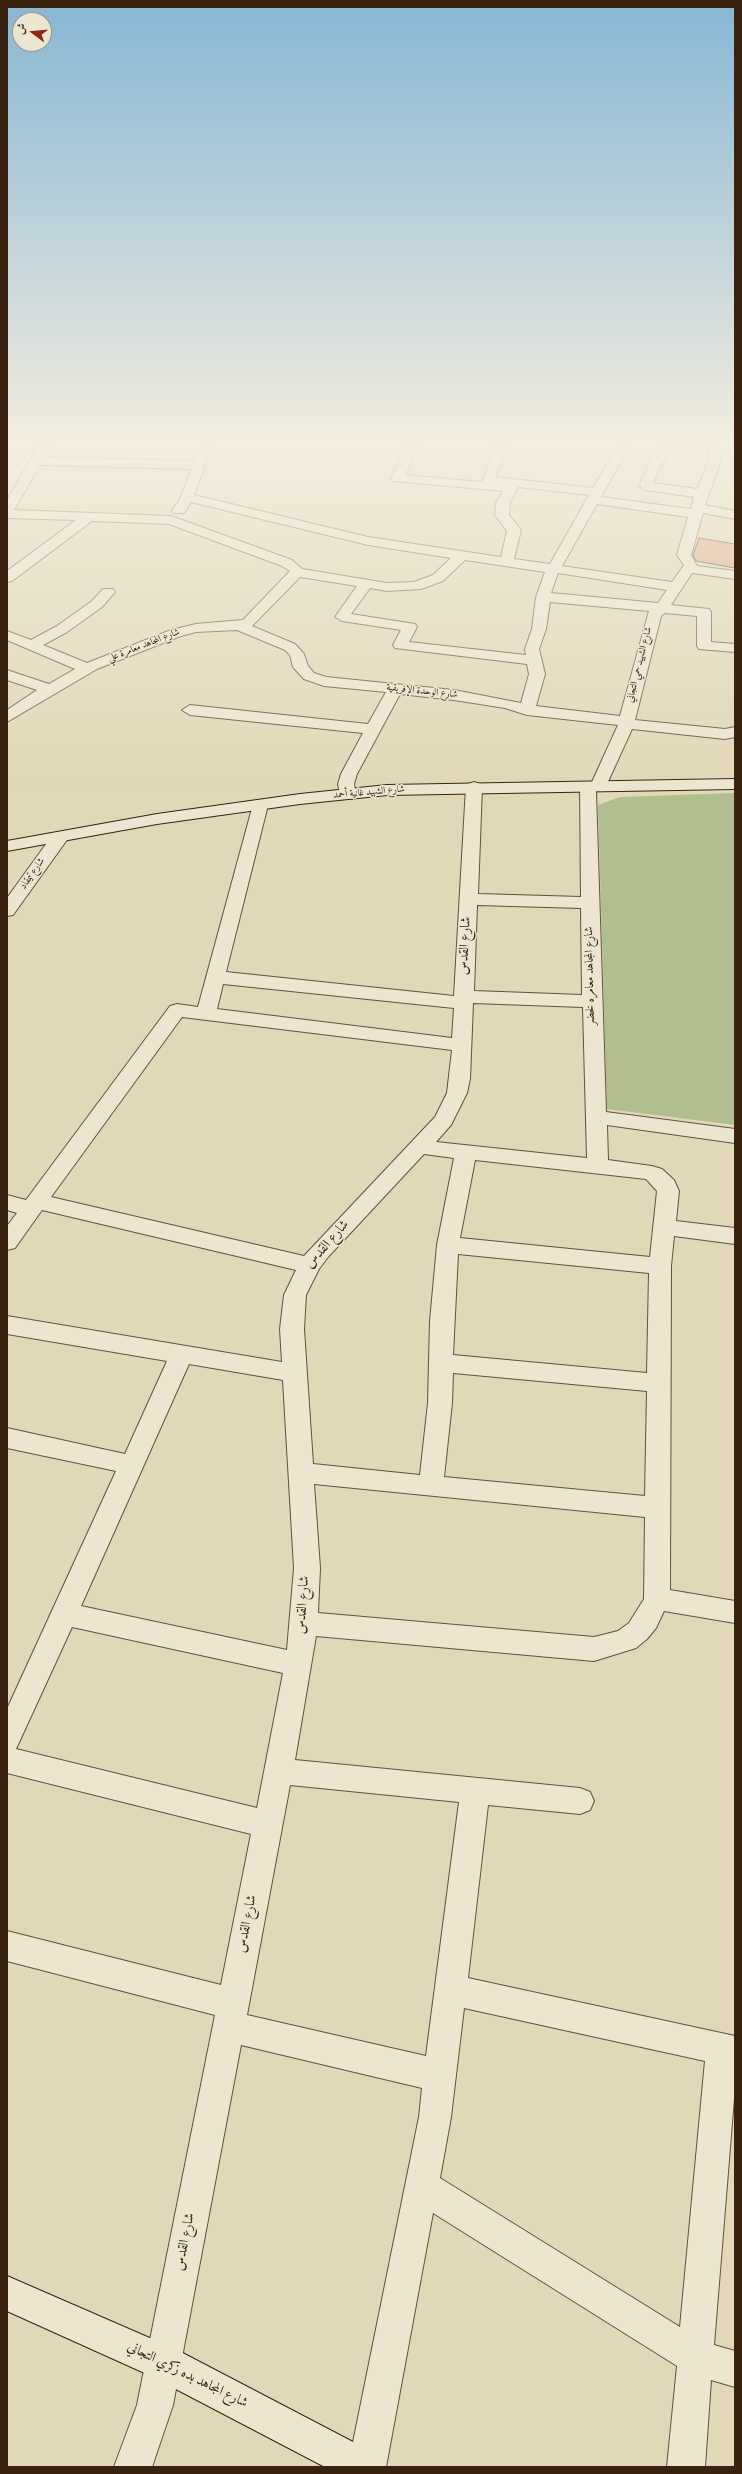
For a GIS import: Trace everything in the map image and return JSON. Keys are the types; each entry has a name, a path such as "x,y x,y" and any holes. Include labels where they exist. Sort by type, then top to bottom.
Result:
{"street":[{"path":"7,578 37,555"},
{"path":"267,555 287,563 295,568 297,572 366,584 401,587 427,582 438,578 461,555"},
{"path":"474,555 677,587"},
{"path":"507,560 508,555"},
{"path":"527,710 537,674 532,649 539,629 543,597 553,568 561,555"},
{"path":"684,555 691,565 690,569 735,575"},
{"name":"شارع الشهيد حمي التجاني","path":"593,786 626,722 650,623 654,614 662,608 690,569"},
{"path":"239,626 253,619 284,583 297,572"},
{"path":"366,584 342,617 410,627 400,645 533,660"},
{"path":"32,645 62,630 97,604 108,592"},
{"path":"543,597 704,612 704,646 735,648"},
{"name":"شارع المجاهد معامرة علي","path":"7,717 86,668 176,633 217,626 239,626"},
{"name":"شارع الوحدة الإفريقية","path":"239,626 290,647 297,654 301,667 309,676 324,681 483,699 527,710 725,734 735,732"},
{"path":"7,635 86,668"},
{"path":"7,675 50,689"},
{"path":"348,794 346,784 349,774 395,689"},
{"path":"190,710 372,729"},
{"path":"735,722 735,727"},
{"name":"شارع الشهيد غانية أحمد","path":"7,846 157,820 348,794 474,787 735,784"},
{"name":"شارع المجاهد معامره لخضر","path":"593,786 590,903 598,1166"},
{"name":"شارع القدس","path":"133,2467 155,2405 162,2362 268,1824 298,1664 304,1623 307,1568 292,1312 297,1290 309,1265 420,1147 444,1120 452,1106 460,1078 474,787"},
{"path":"206,1013 260,805"},
{"name":"شارع تيمقاد","path":"7,911 60,837"},
{"path":"468,899 590,903"},
{"path":"215,977 464,1000 592,1000"},
{"path":"7,1242 177,1010 461,1045"},
{"path":"596,1117 735,1136"},
{"path":"304,1623 594,1650 626,1640 638,1631 651,1614 657,1598 660,1266 663,1226 668,1191 661,1179 645,1171 420,1147"},
{"path":"431,1486 440,1403 448,1246 466,1152"},
{"path":"7,1202 33,1205 309,1265"},
{"path":"663,1226 735,1236"},
{"path":"448,1246 660,1266"},
{"path":"7,1325 295,1373"},
{"path":"7,1740 182,1354"},
{"path":"441,1363 659,1383"},
{"path":"7,1438 132,1465"},
{"path":"302,1473 658,1508"},
{"path":"657,1598 735,1612"},
{"path":"64,1614 298,1664"},
{"path":"7,1760 268,1824"},
{"path":"278,1771 580,1801"},
{"path":"367,2467 422,2186 441,2076 475,1791"},
{"path":"7,1946 230,2015 441,2076"},
{"path":"451,1990 729,2051 695,2357 686,2467"},
{"path":"422,2186 695,2357 735,2369"},
{"name":"شارع المجاهد بده زكري التجاني","path":"7,2293 162,2362 363,2467"}],"green space":[{"path":"735,793 735,1125 607,1109 598,805 620,797"}],"building":[{"path":"693,555 735,555 735,568 696,561"}]}
